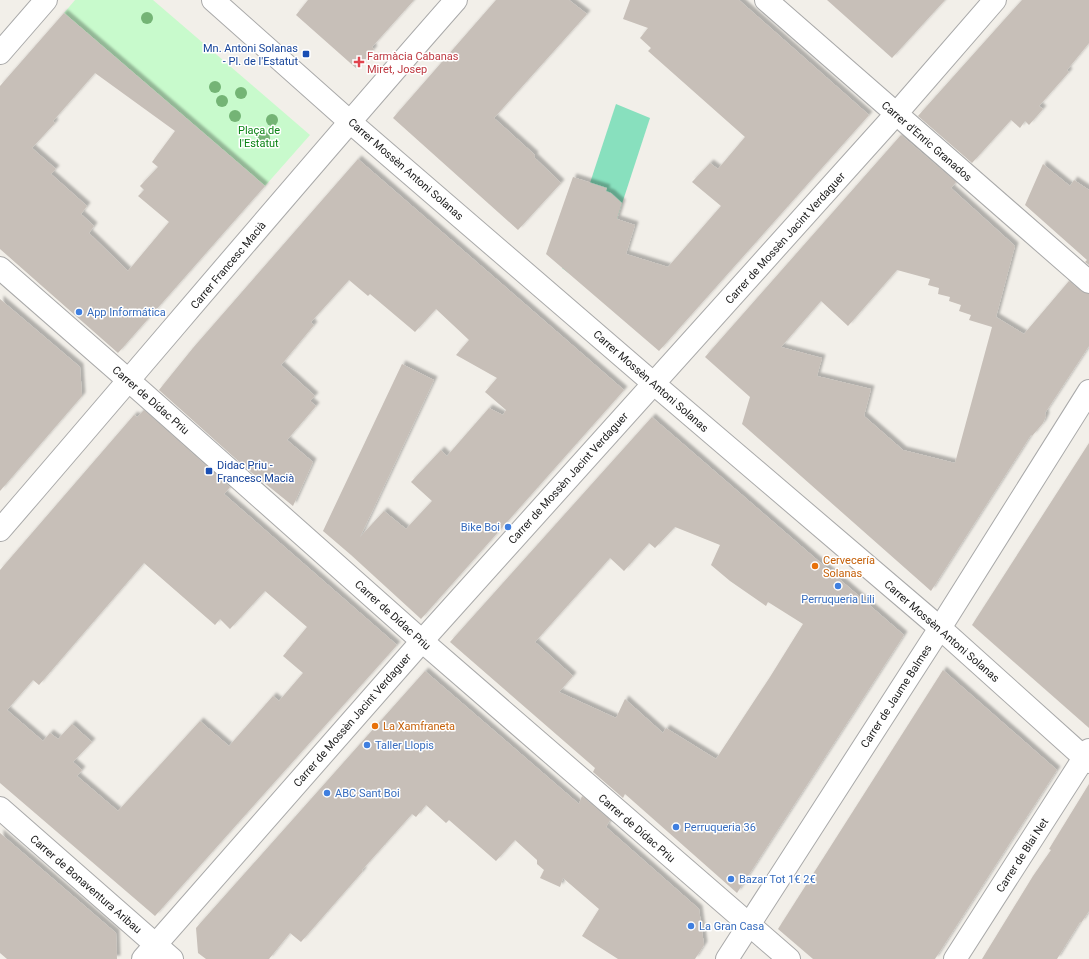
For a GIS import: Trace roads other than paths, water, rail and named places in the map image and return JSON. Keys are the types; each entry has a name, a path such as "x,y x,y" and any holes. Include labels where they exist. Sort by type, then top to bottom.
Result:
{"street":[{"path":"0,54 46,0"},
{"name":"Carrer Mossèn Antoni Solanas","path":"213,0 349,121 940,628 1087,757"},
{"name":"Carrer Francesc Macià","path":"0,530 130,380 349,121 456,0"},
{"name":"Carrer d'Enric Granados","path":"766,0 1089,282"},
{"name":"Carrer de Mossèn Jacint Verdaguer","path":"149,952 422,641 896,114 995,0"},
{"name":"Carrer de Dídac Priu","path":"0,268 130,380 422,641 789,959"},
{"name":"Carrer de Jaume Balmes","path":"727,959 940,628 1089,390"},
{"name":"Carrer de Blai Net","path":"955,959 1087,757"},
{"name":"Carrer de Bonaventura Aribau","path":"0,808 149,952 172,959"}],"place":[{"name":"Mn. Antoni Solanas - Pl. de l'Estatut","path":"306,54"},
{"name":"Farmàcia Cabanas Miret, Josep","path":"359,62"},
{"name":"App Informática","path":"79,312"},
{"name":"Didac Priu - Francesc Macià","path":"209,471"},
{"name":"Bike Boi","path":"508,527"},
{"name":"Cervecería Solanas","path":"815,566"},
{"name":"Perruqueria Lili","path":"838,586"},
{"name":"La Xamfraneta","path":"375,726"},
{"name":"Taller Llopis","path":"367,745"},
{"name":"ABC Sant Boi","path":"327,793"},
{"name":"Perruqueria 36","path":"676,827"},
{"name":"Bazar Tot 1€ 2€","path":"731,879"},
{"name":"La Gran Casa","path":"691,926"}],"park label":[{"name":"Plaça de l'Estatut","path":"259,136"}]}
